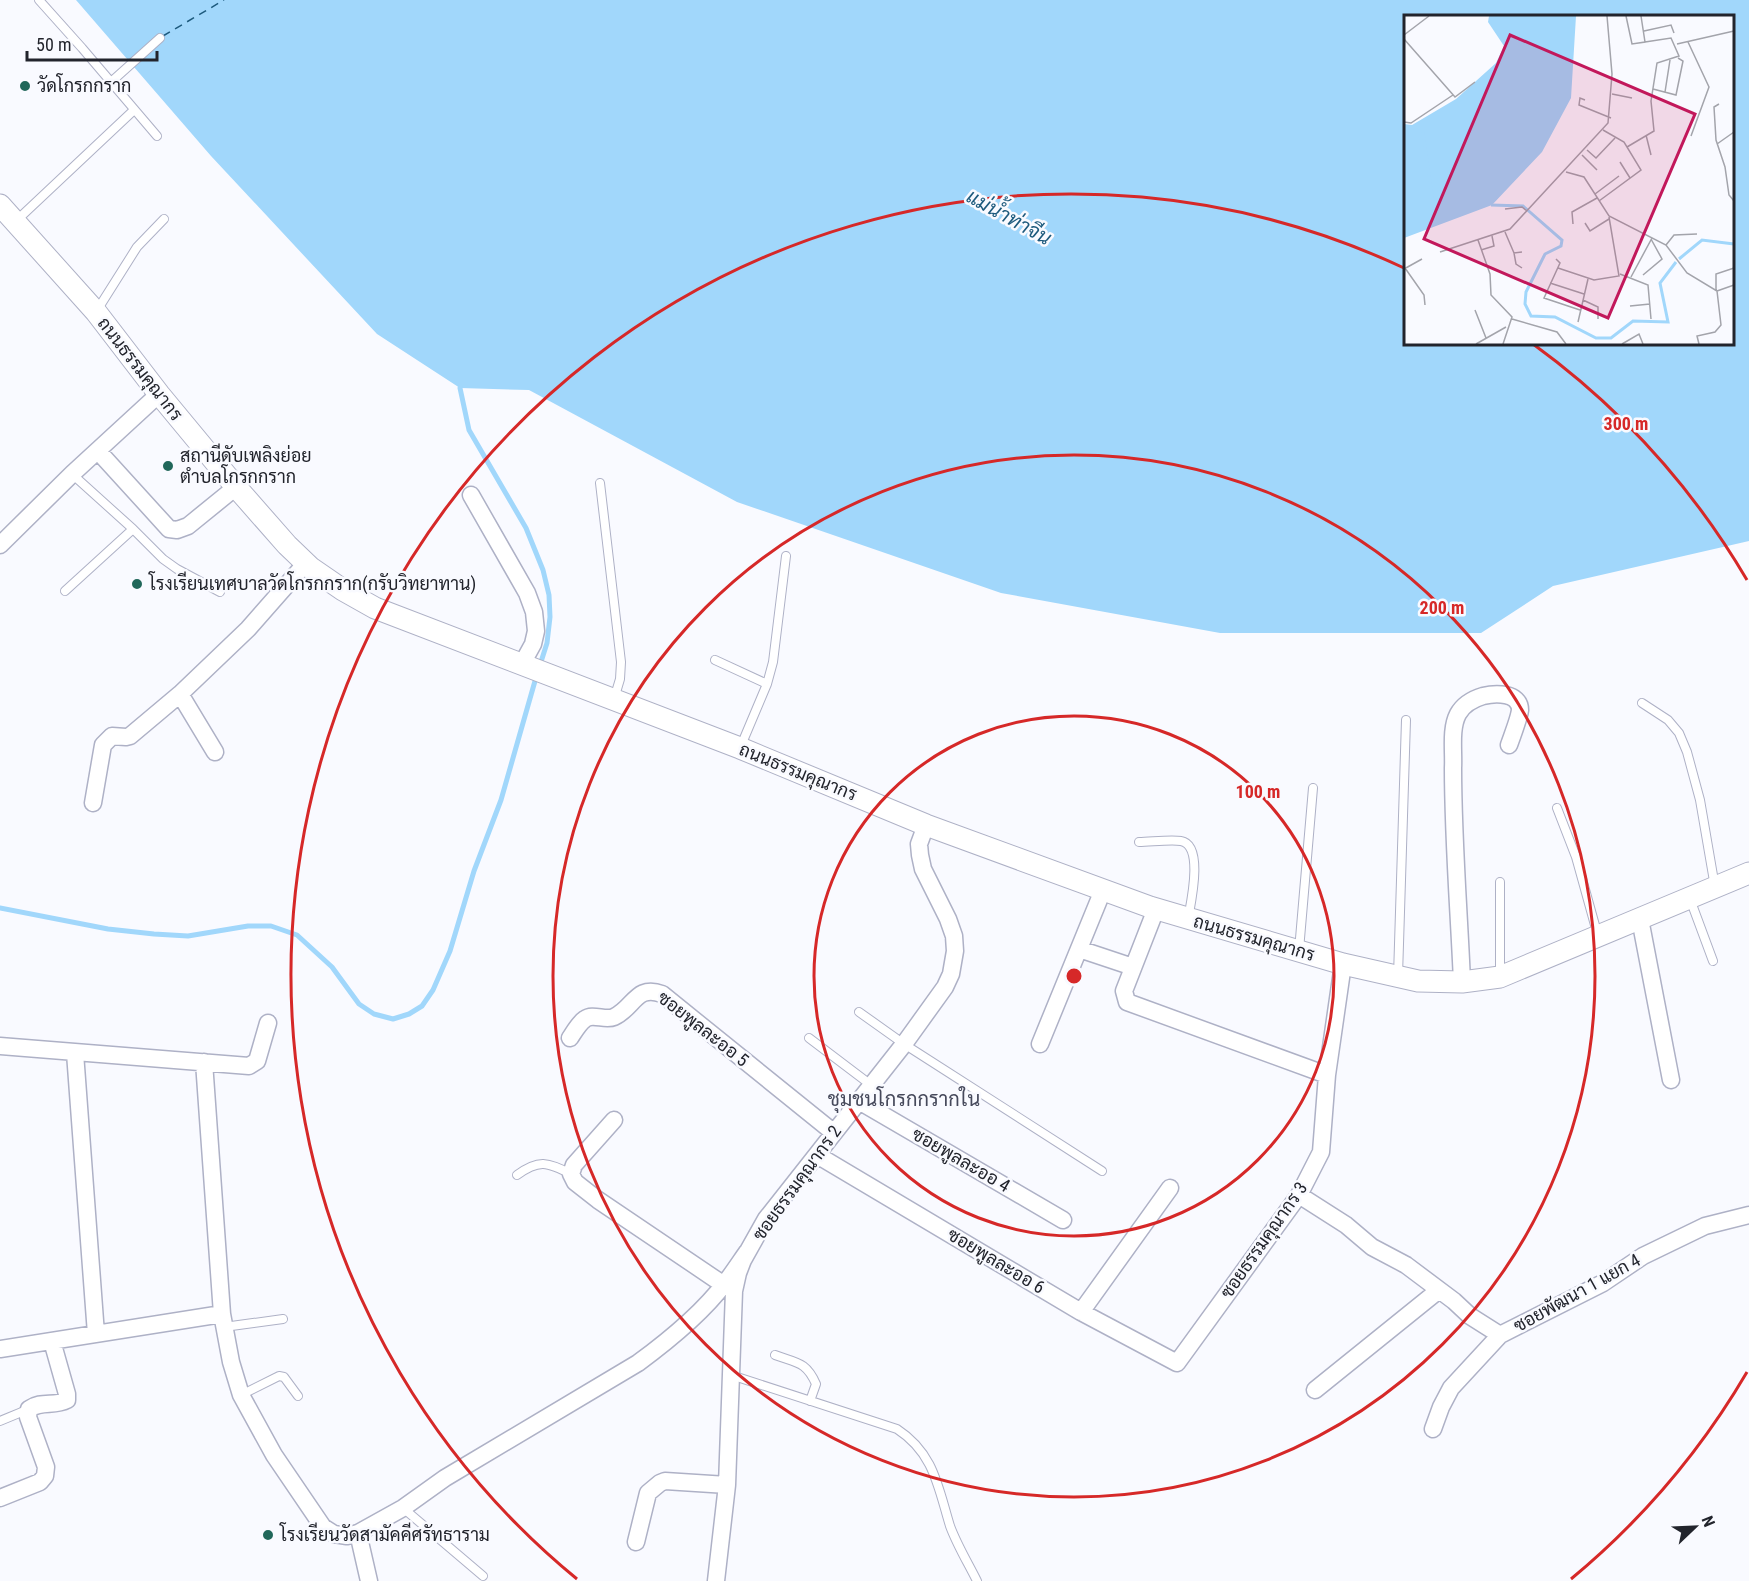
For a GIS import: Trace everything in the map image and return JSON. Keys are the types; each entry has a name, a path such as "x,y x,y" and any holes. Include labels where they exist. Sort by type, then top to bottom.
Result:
{"street":[{"name":"ถนนธรรมคุณากร","path":"0,205 96,312 159,394 287,545 306,563 343,590 375,608 740,748 926,825 1156,909 1343,964 1418,981 1462,982 1500,977 1749,873"},
{"path":"0,545 72,474 159,394"},
{"path":"98,451 169,529 177,530 188,526 236,487"},
{"path":"471,495 527,593 534,612 537,631 526,666"},
{"path":"93,803 103,745 112,736 130,736 180,694 248,629 306,563"},
{"path":"180,694 215,752"},
{"path":"1462,982 1453,822 1454,734 1458,715 1474,699 1487,695 1510,695 1517,700 1520,710 1509,745"},
{"name":"ซอยธรรมคุณากร 2","path":"716,1581 727,1485 732,1309 738,1274 747,1252 766,1219 904,1044 945,987 951,974 956,951 954,936 923,869 919,844 926,825"},
{"path":"1040,1044 1103,890"},
{"path":"1156,909 1124,991 1127,1002 1327,1075"},
{"path":"1640,919 1671,1080"},
{"path":"1079,949 1133,967"},
{"name":"ซอยธรรมคุณากร 3","path":"1177,1363 1299,1195 1321,1152 1327,1075 1343,964"},
{"name":"ซอยพูลละออ 5","path":"570,1038 586,1018 593,1016 604,1019 612,1018 643,993 652,990 662,994 833,1132"},
{"path":"0,1046 249,1066 257,1061 268,1023"},
{"path":"75,1053 96,1334"},
{"path":"204,1062 222,1321 231,1362 241,1395 274,1455 324,1527 334,1534 346,1536 358,1533 403,1508 445,1478 638,1363 666,1342 724,1285 747,1252"},
{"name":"ซอยพูลละออ 4","path":"859,1101 1063,1220"},
{"path":"614,1120 574,1165 570,1174 575,1182 724,1285"},
{"name":"ซอยพูลละออ 6","path":"817,1155 1082,1312 1177,1363"},
{"path":"1082,1312 1170,1188"},
{"name":"ซอยพัฒนา 1 แยก 4","path":"1299,1195 1346,1225 1372,1246 1406,1265 1470,1316 1500,1335 1603,1283 1643,1256 1705,1226 1749,1215"},
{"path":"1315,1390 1439,1290"},
{"path":"0,1349 96,1334 222,1321"},
{"path":"1433,1429 1451,1388 1500,1335"},
{"path":"0,1498 40,1482 45,1476 46,1467 28,1417 29,1408 37,1404 61,1403 67,1400 68,1394 52,1341"},
{"path":"636,1542 648,1493 660,1483 665,1481 727,1485"},
{"path":"358,1533 369,1581"}],"lane":[{"path":"39,0 157,136"},
{"path":"111,82 160,38"},
{"path":"16,222 134,110"},
{"path":"96,312 137,247 164,219"},
{"path":"72,474 163,559 220,592"},
{"path":"600,483 621,662 620,679 614,700"},
{"path":"65,591 133,529"},
{"path":"740,748 767,684 773,662 786,556"},
{"path":"715,660 767,684"},
{"path":"1642,703 1668,720 1679,733 1687,752 1700,800 1715,888"},
{"path":"1398,976 1406,720"},
{"path":"1299,951 1313,788"},
{"path":"1557,808 1576,857 1598,936"},
{"path":"1139,842 1182,841 1189,845 1194,854 1194,877 1188,919"},
{"path":"1500,882 1500,977"},
{"path":"1690,898 1713,961"},
{"path":"859,1012 904,1044 1102,1171"},
{"path":"809,1038 872,1085"},
{"path":"517,1175 539,1163 550,1164 570,1174"},
{"path":"222,1321 282,1318"},
{"path":"775,1355 804,1365 811,1372 816,1384 810,1401"},
{"path":"731,1375 897,1430 909,1437 934,1471 951,1527 977,1581"},
{"path":"241,1395 279,1376 284,1377 298,1396"},
{"path":"0,1421 29,1408"},
{"path":"403,1508 483,1576"}],"water":[{"name":"แม่น้ำท่าจีน","path":"76,0 1749,0 1749,541 1553,586 1481,633 1220,633 1001,593 737,502 529,390 460,388 377,334 211,156"}],"waterway":[{"path":"461,384 469,430 526,528 543,570 549,595 550,617 547,643 540,665"},
{"path":"0,908 108,929 154,934 188,936 248,926 271,926 297,935 332,967 359,1004 374,1014 393,1019 409,1014 422,1006 433,990 450,951 474,871 501,800 537,674"}],"ferry route":[{"path":"163,36 224,0"}],"place":[{"name":"วัดโกรกกราก","path":"25,86"},
{"name":"สถานีดับเพลิงย่อย ตำบลโกรกกราก","path":"168,466"},
{"name":"โรงเรียนเทศบาลวัดโกรกกราก(กรับวิทยาทาน)","path":"137,584"},
{"name":"โรงเรียนวัดสามัคคีศรัทธาราม","path":"268,1535"}],"district":[{"name":"ชุมชนโกรกกรากใน","path":"904,1099"}]}
